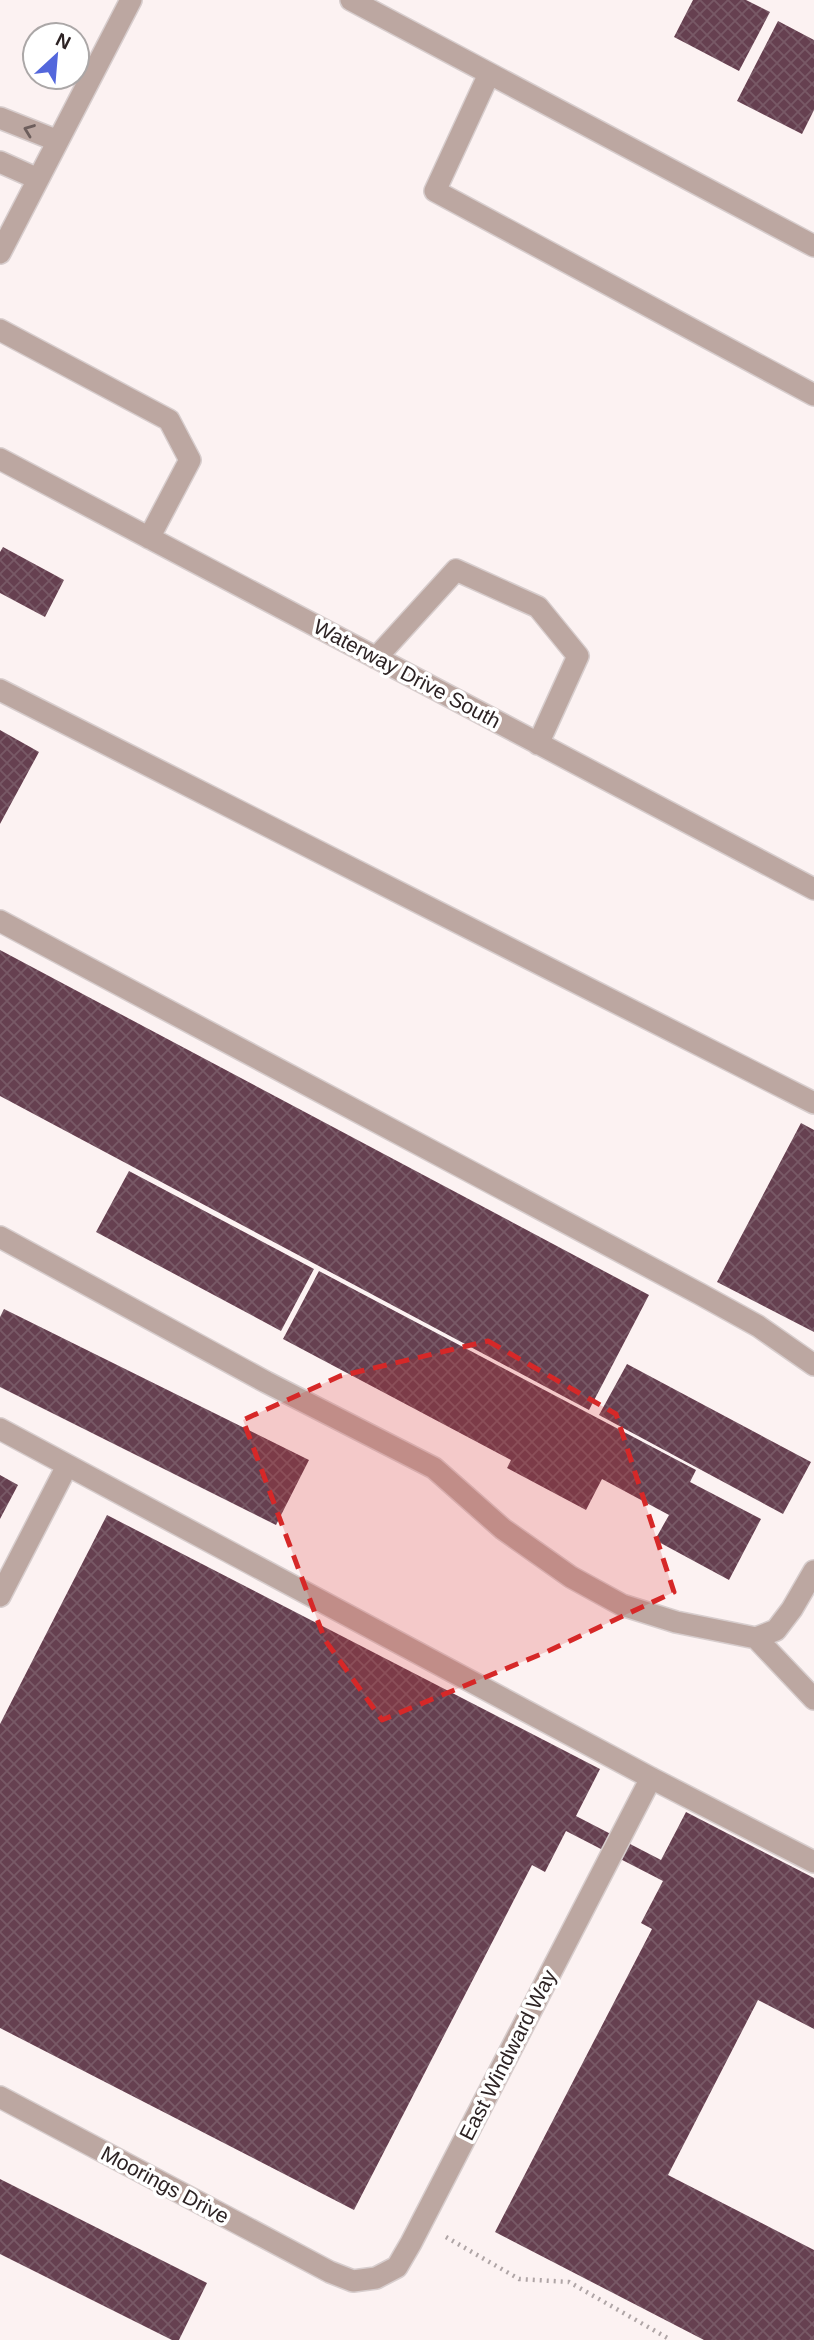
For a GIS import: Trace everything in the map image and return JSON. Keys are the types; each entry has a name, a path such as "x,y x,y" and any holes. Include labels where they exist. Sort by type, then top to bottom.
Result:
{"street":[{"path":"0,253 131,0"},
{"path":"351,0 814,246"},
{"path":"489,74 435,191 814,395"},
{"path":"0,118 58,141"},
{"path":"0,162 38,180"},
{"path":"0,330 169,420 190,460 149,538"},
{"name":"Waterway Drive South","path":"0,459 814,890"},
{"path":"376,658 456,570 538,607 578,656 538,744"},
{"path":"0,690 814,1103"},
{"path":"0,921 700,1293 758,1326 814,1365"},
{"path":"0,1237 266,1382 435,1468 502,1529 571,1577 622,1605 676,1622 755,1637 776,1630 814,1571"},
{"path":"0,1429 651,1778 814,1862"},
{"path":"0,1595 67,1466"},
{"path":"755,1637 814,1699"},
{"name":"East Windward Way","path":"330,2272 353,2281 376,2278 397,2267 651,1778"},
{"name":"Moorings Drive","path":"0,2097 330,2272"}],"path":[{"path":"439,2247 446,2236 519,2279 569,2282 671,2340"}],"highlighted area":[{"path":"488,1341 616,1414 674,1592 546,1652 382,1720 325,1640 243,1420 340,1376"}],"building":[{"path":"693,0 746,0 770,12 739,71 674,37"},
{"path":"778,21 814,40 814,110 802,134 737,101"},
{"path":"3,547 64,580 45,617 0,593 0,552"},
{"path":"0,730 39,752 0,824"},
{"path":"0,950 649,1295 589,1410 0,1096"},
{"path":"801,1123 814,1130 814,1332 717,1282"},
{"path":"129,1171 314,1269 281,1331 96,1232"},
{"path":"319,1271 696,1470 690,1482 761,1519 729,1580 655,1540 669,1515 602,1479 586,1510 507,1468 511,1460 283,1339"},
{"path":"4,1309 309,1460 276,1525 0,1387 0,1317"},
{"path":"627,1364 811,1462 783,1514 599,1415"},
{"path":"0,1475 18,1485 0,1519"},
{"path":"107,1515 600,1769 576,1816 661,1860 686,1812 814,1878 814,2029 758,2000 668,2175 814,2250 814,2340 704,2340 495,2232 652,1929 641,1923 663,1881 566,1831 545,1872 532,1865 354,2210 0,2028 0,1724"},
{"path":"0,2179 207,2283 179,2340 172,2340 0,2254"}]}
